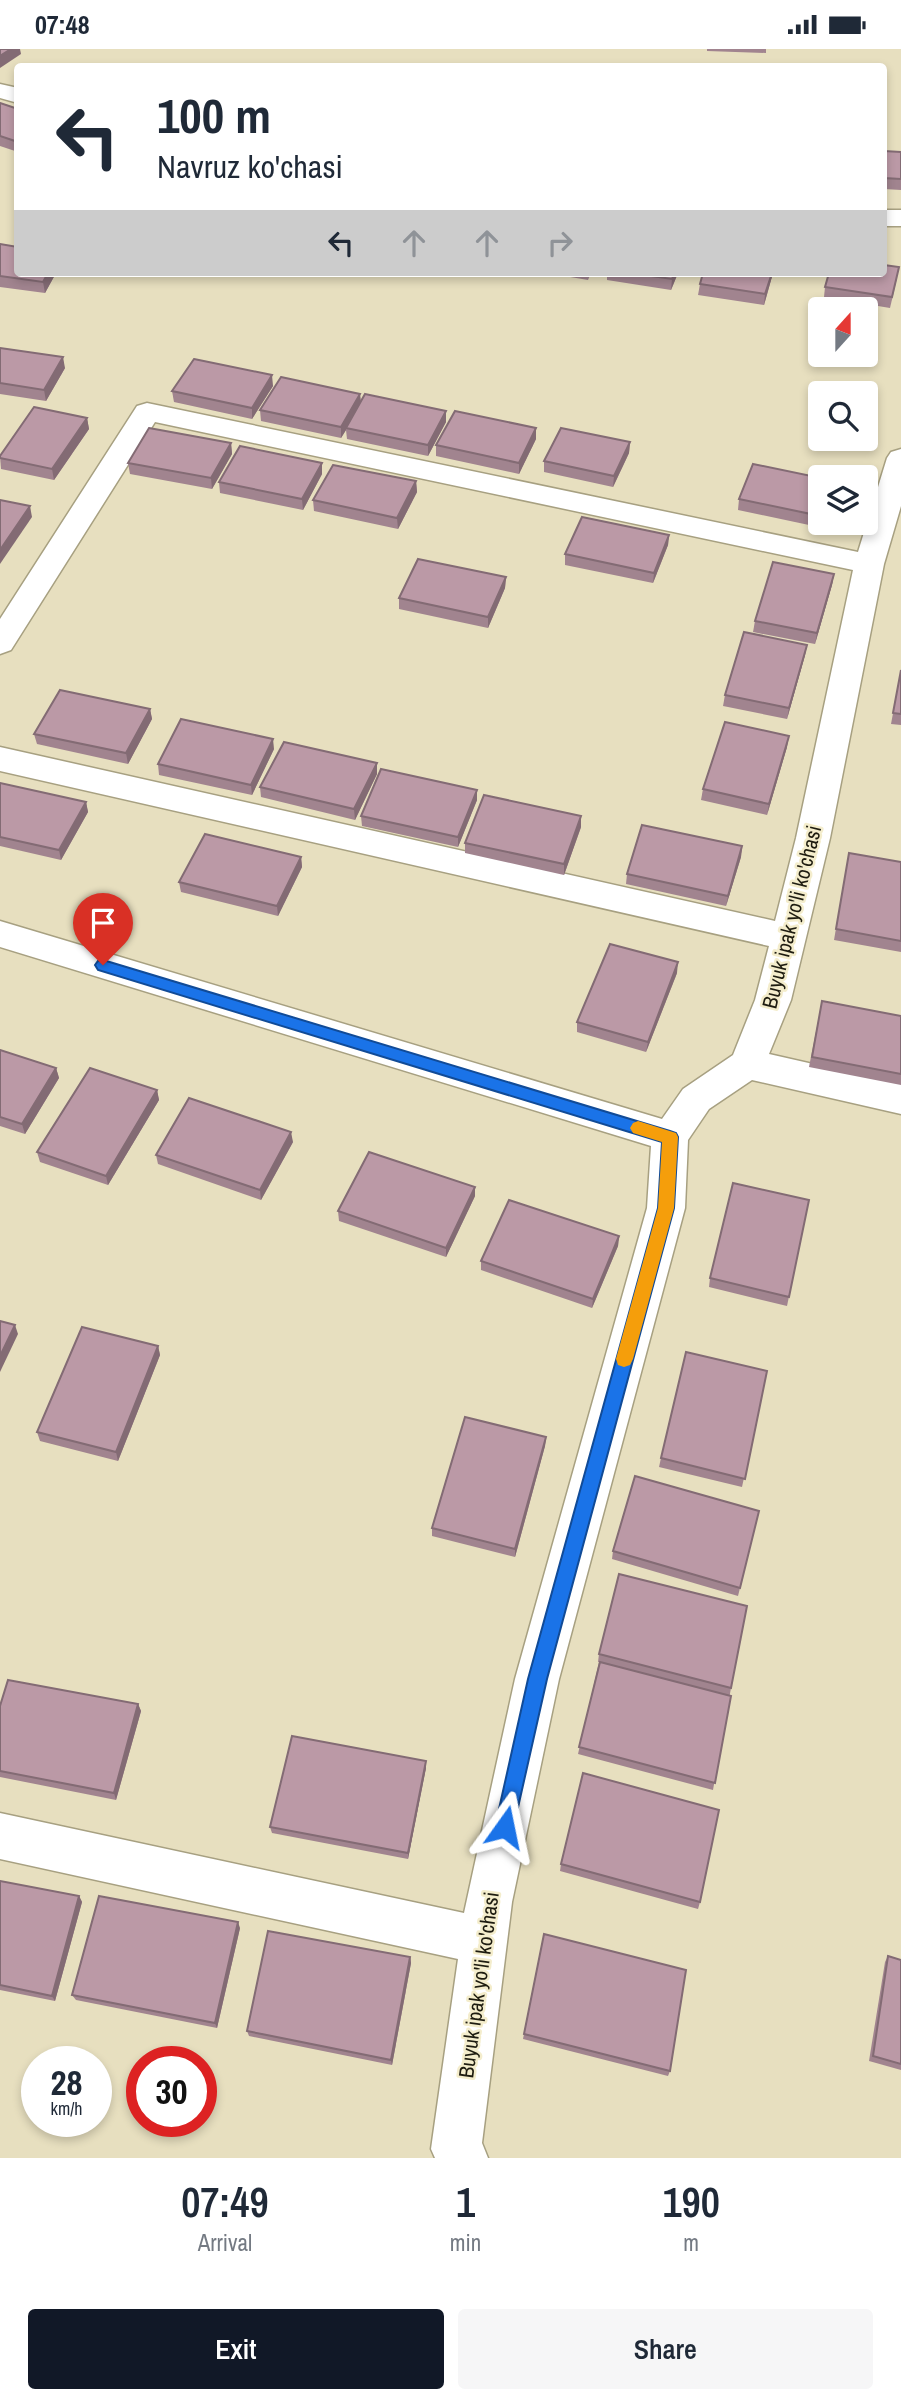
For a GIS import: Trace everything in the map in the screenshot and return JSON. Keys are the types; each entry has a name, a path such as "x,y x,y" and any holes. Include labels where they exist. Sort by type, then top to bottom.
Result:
{"street":[{"path":"0,643 147,412 869,564"},
{"name":"Buyuk ipak yo'li ko'chasi","path":"747,1064 773,1000 816,824 869,564 901,458"},
{"path":"0,759 789,937"},
{"path":"0,934 670,1137 696,1099 747,1064 901,1099"},
{"name":"Buyuk ipak yo'li ko'chasi","path":"463,2158 456,2149 489,1902 537,1679 666,1208 670,1137"},
{"path":"0,1836 484,1941"}],"building":[{"path":"0,49 11,49 0,56"},
{"path":"0,103 14,108 14,141 0,136"},
{"path":"887,151 901,152 901,179 887,178"},
{"path":"0,244 14,246 14,277 46,277 43,282 0,276"},
{"path":"887,265 899,267 892,297 825,287 828,277 887,277"},
{"path":"702,277 771,277 765,294 700,284"},
{"path":"0,348 63,357 44,390 0,383"},
{"path":"194,359 272,375 252,408 172,391"},
{"path":"281,377 360,394 341,427 260,410"},
{"path":"365,394 446,411 428,445 346,428"},
{"path":"34,407 87,418 52,469 0,458"},
{"path":"455,411 536,428 519,463 436,445"},
{"path":"149,428 231,443 211,478 128,463"},
{"path":"561,428 630,442 614,476 544,461"},
{"path":"240,446 322,463 302,499 219,482"},
{"path":"753,464 808,475 808,513 739,499"},
{"path":"333,465 416,481 397,518 313,500"},
{"path":"0,500 30,506 0,550"},
{"path":"582,517 669,535 654,573 565,554"},
{"path":"418,559 506,577 488,617 399,598"},
{"path":"773,562 834,574 817,633 755,621"},
{"path":"744,632 807,645 789,708 725,695"},
{"path":"901,670 901,714 893,713"},
{"path":"60,690 150,709 126,753 34,734"},
{"path":"181,719 273,739 251,785 158,764"},
{"path":"725,722 789,736 769,804 703,789"},
{"path":"284,742 377,763 354,809 260,787"},
{"path":"381,769 477,790 458,837 361,816"},
{"path":"0,783 86,802 59,850 0,837"},
{"path":"484,795 581,816 564,864 465,843"},
{"path":"642,825 742,846 728,896 627,874"},
{"path":"205,834 301,857 277,906 179,882"},
{"path":"849,853 901,862 901,941 836,929"},
{"path":"610,944 678,962 648,1042 577,1022"},
{"path":"822,1001 901,1016 901,1074 812,1057"},
{"path":"0,1050 56,1068 22,1124 0,1117"},
{"path":"90,1068 157,1090 106,1176 37,1152"},
{"path":"189,1098 291,1132 260,1190 156,1155"},
{"path":"369,1152 475,1187 446,1248 338,1211"},
{"path":"733,1183 809,1200 789,1297 710,1278"},
{"path":"509,1200 619,1236 593,1299 481,1261"},
{"path":"0,1321 15,1325 0,1356"},
{"path":"82,1327 158,1346 116,1452 37,1432"},
{"path":"686,1352 767,1371 745,1479 661,1458"},
{"path":"465,1417 546,1437 515,1549 432,1528"},
{"path":"635,1476 759,1511 740,1588 613,1551"},
{"path":"619,1574 747,1606 731,1688 599,1654"},
{"path":"600,1662 731,1696 715,1783 579,1747"},
{"path":"8,1680 138,1704 114,1793 0,1771 0,1706"},
{"path":"292,1736 426,1761 408,1853 270,1827"},
{"path":"583,1773 719,1810 700,1902 561,1864"},
{"path":"0,1881 79,1896 52,1996 0,1985"},
{"path":"99,1896 238,1922 215,2023 72,1995"},
{"path":"268,1931 410,1957 391,2060 247,2031"},
{"path":"544,1934 686,1970 670,2071 524,2034"},
{"path":"888,1956 901,1960 901,2064 873,2056"}],"slow traffic":[{"path":"624,1359 666,1208 670,1137 638,1128"}],"route":[{"path":"103,965 670,1137 666,1208 537,1679 505,1827"}]}
